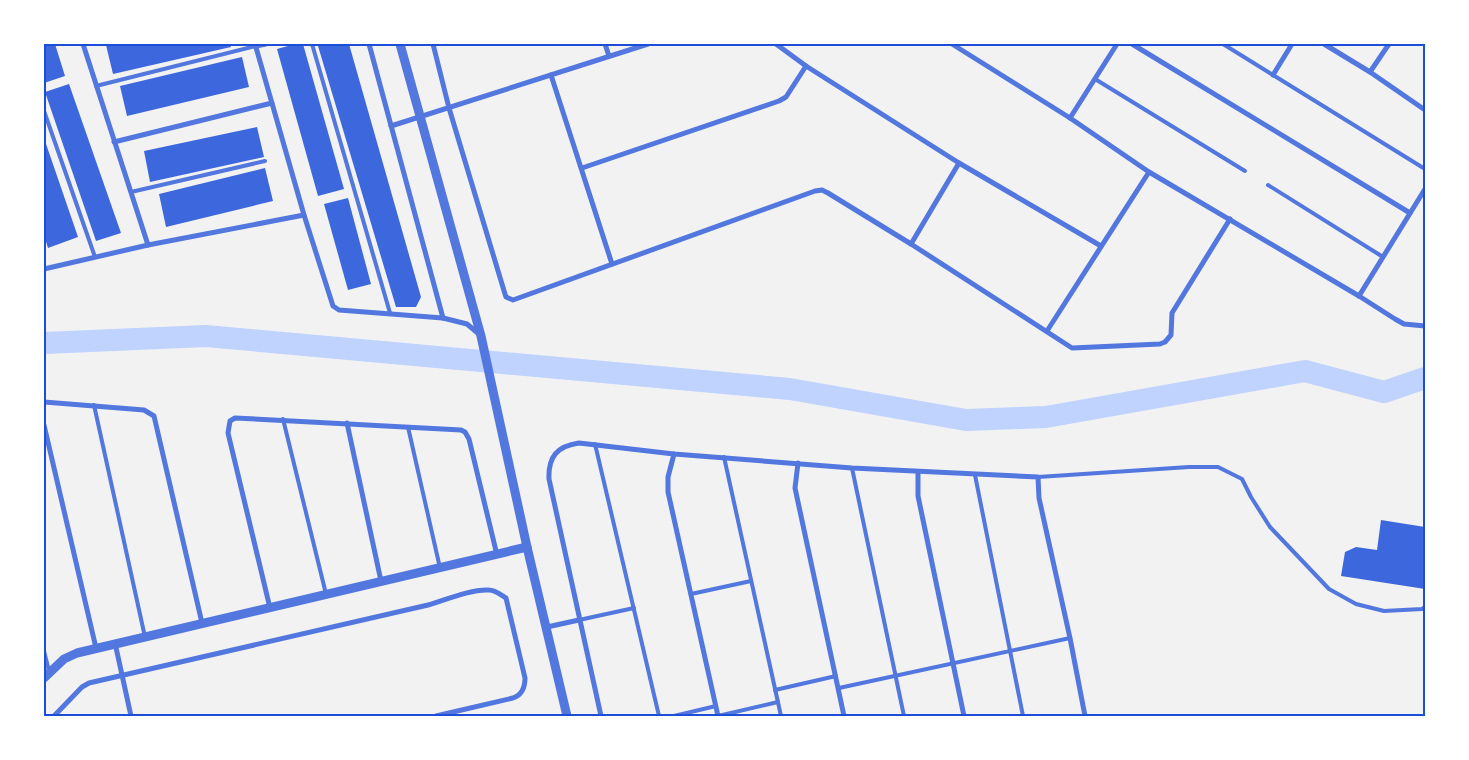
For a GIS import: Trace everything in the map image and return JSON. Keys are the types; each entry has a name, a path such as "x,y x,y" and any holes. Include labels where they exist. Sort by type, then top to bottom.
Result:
{"street":[{"path":"82,44 148,245"},
{"path":"266,44 256,45 304,214 333,306 339,310 444,318 467,324 481,336"},
{"path":"369,44 444,318"},
{"path":"400,44 481,336 526,548 547,627 567,716"},
{"path":"433,44 449,108 505,294 510,300 517,300 818,190 828,193 911,244 1047,330 1072,348 1160,344 1169,339 1172,330 1172,313 1230,219"},
{"path":"605,44 609,56"},
{"path":"391,126 648,44"},
{"path":"776,44 806,66 959,163 1101,246"},
{"path":"952,44 1070,118 1150,172 1359,296 1395,320 1404,324 1425,326"},
{"path":"1070,118 1117,44"},
{"path":"1132,44 1410,213"},
{"path":"1273,75 1292,44"},
{"path":"1324,44 1370,72 1425,110"},
{"path":"1370,72 1389,44"},
{"path":"582,168 779,101 786,97 806,66"},
{"path":"551,75 612,264"},
{"path":"114,142 272,103"},
{"path":"911,244 959,163"},
{"path":"1047,330 1150,172"},
{"path":"1359,296 1425,188"},
{"path":"44,268 304,214"},
{"path":"44,402 144,410 154,416 202,623"},
{"path":"270,608 228,432 230,421 235,418 457,429 465,432 497,555"},
{"path":"346,423 382,582"},
{"path":"44,425 96,648"},
{"path":"601,716 549,479 548,468 552,458 559,450 569,444 595,444 674,454 852,468 1038,477 1039,498 1085,716"},
{"path":"674,454 668,477 668,492 718,716"},
{"path":"798,463 794,488 844,716"},
{"path":"918,472 918,496 964,716"},
{"path":"46,675 64,659 77,653 526,548"},
{"path":"54,716 86,684 418,607 473,592 490,590 506,598 525,678 524,688 517,696 512,698 436,716"},
{"path":"547,627 579,620"},
{"path":"115,644 131,716"}],"lane":[{"path":"312,44 390,313"},
{"path":"1223,44 1425,169"},
{"path":"96,86 256,45"},
{"path":"1095,79 1245,171"},
{"path":"44,111 95,257"},
{"path":"131,192 265,161"},
{"path":"1268,185 1383,257"},
{"path":"94,405 145,636"},
{"path":"283,419 326,595"},
{"path":"408,427 440,568"},
{"path":"595,444 659,716"},
{"path":"724,457 781,716"},
{"path":"1038,477 1189,466 1218,467 1242,479 1270,527 1330,589 1356,604 1384,611 1422,609 1425,607"},
{"path":"852,468 904,716"},
{"path":"975,475 1023,716"},
{"path":"691,594 751,581"},
{"path":"579,620 634,608"},
{"path":"839,688 1070,638"},
{"path":"44,651 46,675"},
{"path":"775,690 836,676"},
{"path":"718,716 778,702"},
{"path":"674,716 716,706"}],"building":[{"path":"44,44 55,44 65,76 44,83"},
{"path":"230,44 231,47 113,74 106,45"},
{"path":"295,44 303,44 344,189 318,196 277,49"},
{"path":"319,44 349,44 421,297 416,307 396,307 318,46"},
{"path":"242,57 249,87 127,116 120,86"},
{"path":"69,84 121,233 96,241 45,92"},
{"path":"257,127 264,157 150,182 144,151"},
{"path":"44,138 78,237 48,248 44,235"},
{"path":"265,168 273,201 166,227 159,194"},
{"path":"348,198 371,284 348,290 324,204"},
{"path":"1381,520 1425,527 1425,589 1341,576 1345,552 1356,547 1377,550"}],"waterway":[{"path":"44,343 206,336 790,389 966,420 1046,417 1305,371 1384,392 1425,378"}]}
